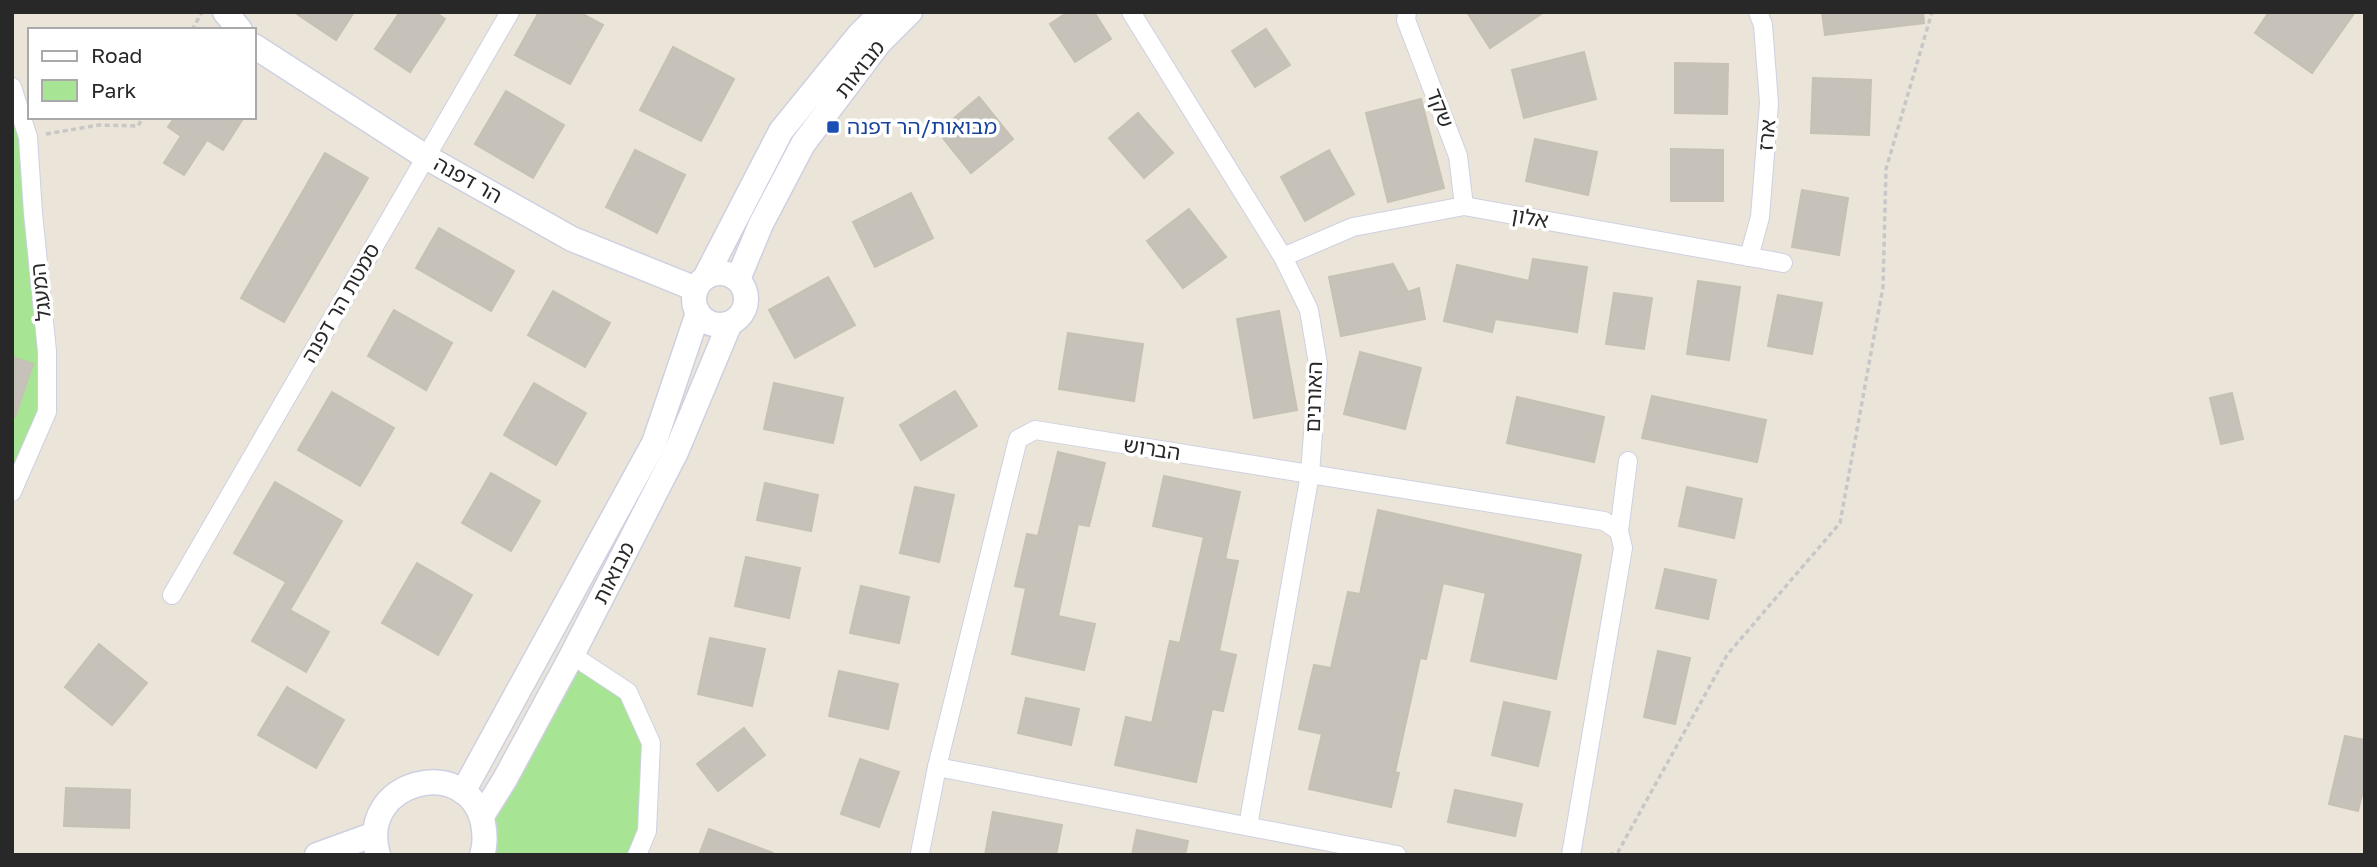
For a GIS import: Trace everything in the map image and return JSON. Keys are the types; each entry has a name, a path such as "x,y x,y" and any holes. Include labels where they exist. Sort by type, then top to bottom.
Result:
{"street":[{"path":"225,12 238,28"},
{"name":"סמטת הר דפנה","path":"172,595 510,12"},
{"name":"מבואות","path":"701,282 781,131 859,35 882,12"},
{"name":"מבואות","path":"738,279 761,224 803,145 880,43 910,12"},
{"name":"האורנים","path":"1131,12 1283,257 1309,310 1318,365 1310,474 1248,826"},
{"name":"שקד","path":"1407,12 1406,20 1458,156 1464,206"},
{"name":"ארז","path":"1749,257 1760,217 1769,103 1763,25 1758,12"},
{"name":"הר דפנה","path":"256,47 426,157 572,239 701,282"},
{"name":"המעגל","path":"12,87 28,137 47,351 47,412 12,492"},
{"name":"אלון","path":"1283,257 1353,227 1464,206 1783,263"},
{"path":"723,272 738,279 747,294 743,312 730,323 713,324 698,313 694,297 701,282 723,272"},
{"name":"מבואות","path":"463,792 654,443 698,313"},
{"name":"מבואות","path":"482,816 572,655 676,452 730,323"},
{"name":"הברוש","path":"920,853 937,767 1018,439 1035,430 1604,522 1619,531"},
{"path":"1571,855 1623,548 1619,531 1628,461"},
{"path":"572,655 628,692 651,743 647,831 636,855"},
{"path":"937,767 1397,855"},
{"path":"317,855 377,844 379,818 387,803 399,791 414,784 431,782 447,784 463,792 474,802 482,816 486,835 482,855"}],"path":[{"path":"193,28 202,12"},
{"path":"1609,855 1618,852 1727,655 1840,523 1882,287 1886,169 1932,12"},
{"path":"28,137 99,125 138,126 142,119"}],"green space":[{"path":"12,106 28,137 47,412 12,492"},
{"path":"572,655 628,692 651,743 636,855 482,855 505,779"}],"building":[{"path":"294,12 354,12 336,40"},
{"path":"400,12 435,12 445,19 410,72 375,49"},
{"path":"539,12 579,12 603,25 570,84 515,55"},
{"path":"1068,12 1094,12 1111,39 1075,62 1050,24"},
{"path":"1467,12 1544,12 1490,48"},
{"path":"1822,12 1923,12 1924,23 1825,35"},
{"path":"2269,12 2355,12 2312,73 2255,33"},
{"path":"1266,29 1290,65 1255,87 1232,51"},
{"path":"673,47 734,79 701,141 640,110"},
{"path":"1584,52 1596,99 1524,118 1512,70"},
{"path":"1675,63 1728,64 1727,114 1675,113"},
{"path":"1813,78 1871,80 1869,135 1811,133"},
{"path":"506,91 564,125 533,178 475,144"},
{"path":"979,97 1013,139 971,173 938,132"},
{"path":"1421,99 1444,188 1388,202 1366,113"},
{"path":"1138,113 1173,153 1144,178 1109,138"},
{"path":"174,119 243,119 223,150 207,140 184,175 164,163 181,136 168,127"},
{"path":"1535,139 1597,152 1588,195 1526,181"},
{"path":"1671,149 1723,150 1723,201 1671,201"},
{"path":"635,150 685,175 657,233 606,207"},
{"path":"1329,150 1354,194 1305,221 1281,177"},
{"path":"325,153 368,178 284,322 241,298"},
{"path":"1802,190 1848,198 1839,255 1792,247"},
{"path":"911,193 933,238 875,267 853,222"},
{"path":"1189,209 1226,257 1183,288 1147,241"},
{"path":"439,228 514,271 491,311 416,268"},
{"path":"1533,259 1587,267 1577,332 1495,319 1492,332 1444,321 1457,265 1529,281"},
{"path":"1393,264 1408,292 1419,288 1425,319 1341,336 1329,277"},
{"path":"828,277 855,325 795,358 769,310"},
{"path":"1698,281 1740,287 1729,360 1687,354"},
{"path":"553,291 610,323 585,367 528,335"},
{"path":"1614,293 1652,298 1644,349 1606,344"},
{"path":"1778,295 1822,303 1812,354 1768,346"},
{"path":"394,310 452,343 426,390 368,356"},
{"path":"1279,311 1297,410 1254,418 1237,319"},
{"path":"1068,333 1143,344 1134,401 1059,389"},
{"path":"1360,352 1421,368 1405,429 1344,414"},
{"path":"12,357 33,364 15,417 12,416"},
{"path":"534,383 586,413 556,465 504,435"},
{"path":"774,383 843,398 833,443 764,429"},
{"path":"955,391 977,426 921,460 900,425"},
{"path":"332,392 394,428 360,486 298,450"},
{"path":"2232,393 2243,439 2221,444 2210,398"},
{"path":"1652,396 1766,420 1757,462 1642,438"},
{"path":"1517,397 1604,417 1594,462 1507,443"},
{"path":"1058,452 1105,463 1089,526 1078,524 1058,616 1095,624 1084,670 1012,654 1026,588 1015,586 1027,534 1038,536"},
{"path":"491,473 540,501 511,551 462,523"},
{"path":"1164,476 1240,492 1225,559 1238,561 1219,651 1236,655 1223,711 1212,709 1196,782 1115,765 1126,717 1152,723 1170,641 1180,643 1204,537 1153,526"},
{"path":"275,482 342,521 290,610 329,632 306,672 252,641 286,582 234,553"},
{"path":"765,483 818,495 811,531 757,520"},
{"path":"915,487 954,495 939,562 900,553"},
{"path":"1687,487 1742,499 1734,538 1679,526"},
{"path":"1378,510 1581,555 1556,679 1471,661 1486,593 1443,583 1426,659 1420,658 1395,772 1399,773 1391,807 1309,789 1322,734 1299,729 1314,665 1331,668 1348,592 1360,594"},
{"path":"746,557 800,568 789,618 735,606"},
{"path":"417,563 472,595 438,655 382,623"},
{"path":"1665,569 1716,580 1708,619 1656,608"},
{"path":"861,586 909,597 899,643 850,633"},
{"path":"710,638 765,649 752,706 698,694"},
{"path":"99,644 147,683 112,725 65,687"},
{"path":"1658,651 1690,658 1675,724 1644,717"},
{"path":"839,671 898,684 888,729 829,716"},
{"path":"287,687 344,720 316,768 258,735"},
{"path":"1026,698 1079,709 1071,745 1018,733"},
{"path":"1504,702 1550,712 1538,766 1492,755"},
{"path":"744,728 765,755 718,791 697,764"},
{"path":"2345,736 2365,740 2365,782 2358,811 2329,804"},
{"path":"860,759 899,772 879,827 841,814"},
{"path":"66,788 130,790 129,828 64,826"},
{"path":"1455,790 1522,804 1515,836 1448,822"},
{"path":"993,812 1062,825 1056,855 985,855"},
{"path":"709,829 773,853 773,855 699,855"},
{"path":"1137,830 1188,841 1185,855 1132,855"}],"place":[{"name":"מבואות/הר דפנה","path":"833,127"}]}
